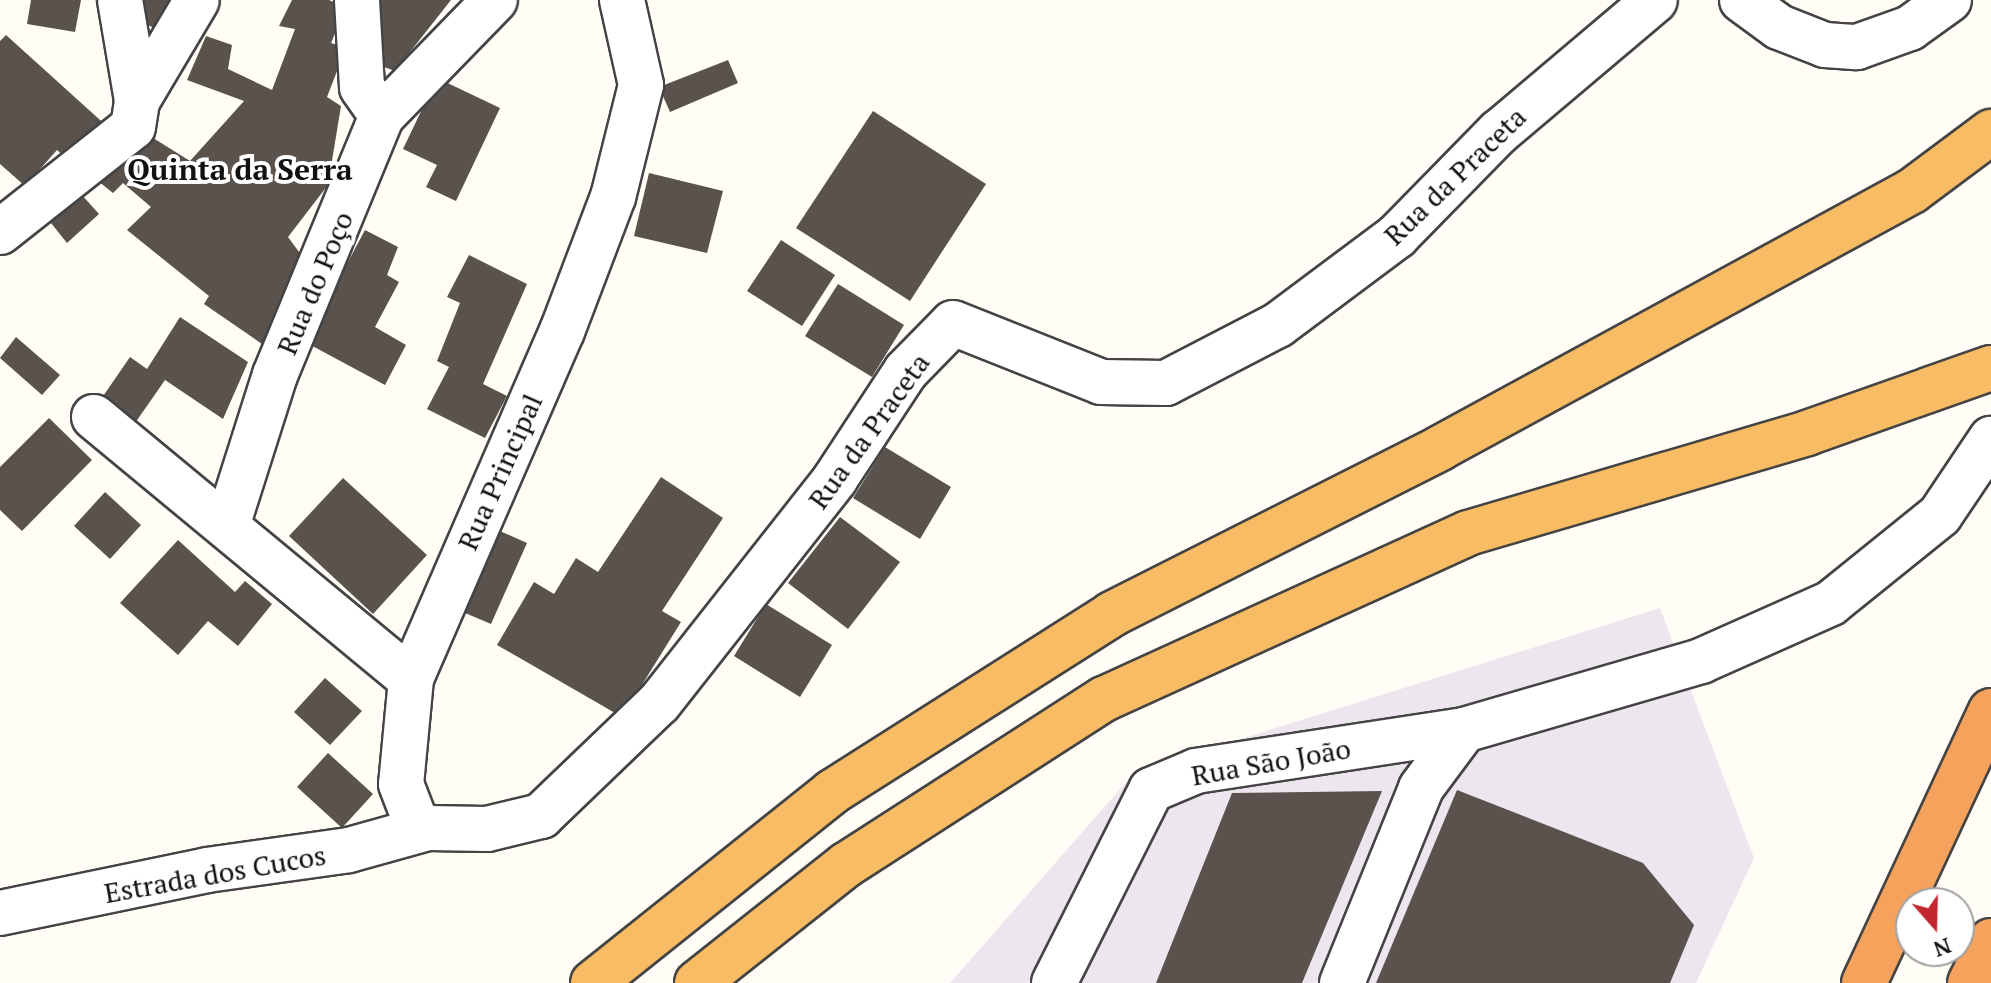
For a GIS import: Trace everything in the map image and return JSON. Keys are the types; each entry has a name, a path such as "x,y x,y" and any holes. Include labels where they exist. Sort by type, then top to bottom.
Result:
{"highway":[{"path":"593,983 832,792 1112,614 1440,448 1912,191 1991,132"},
{"path":"697,983 846,865 1104,699 1468,533 1807,433 1991,368"},
{"path":"1864,983 1991,711"},
{"path":"1970,983 1991,941"}],"street":[{"path":"0,232 133,127 137,101 120,0"},
{"path":"137,101 197,0"},
{"path":"357,0 362,87 382,116 495,0"},
{"name":"Rua Principal","path":"428,828 415,821 401,784 411,679 562,331 613,197 641,85 622,0"},
{"name":"Rua da Praceta","path":"428,828 487,829 541,816 659,703 826,491 906,371 953,323 1101,382 1166,383 1278,325 1397,236 1499,132 1655,0"},
{"path":"1742,0 1779,27 1813,41 1857,47 1910,28 1949,0"},
{"name":"Rua do Poço","path":"228,523 275,375 382,116"},
{"path":"94,417 228,523 411,679"},
{"name":"Rua São João","path":"1054,983 1151,790 1196,771 1464,730 1701,661 1831,603 1940,515 1991,439"},
{"path":"1342,983 1421,788 1464,730"},
{"name":"Estrada dos Cucos","path":"0,913 207,870 349,850 428,828"}],"shaded area":[{"path":"1660,608 1754,858 1696,983 950,983 1135,772"}],"building":[{"path":"31,0 81,0 75,32 27,24"},
{"path":"143,0 183,0 166,33 143,23"},
{"path":"292,0 329,0 346,7 331,43 346,48 327,97 341,106 328,185 288,237 302,256 262,344 204,304 209,296 127,230 151,207 123,183 113,193 98,181 150,136 190,161 244,101 187,80 206,36 232,45 228,69 272,90 295,29 279,26"},
{"path":"374,0 451,0 395,71 373,63"},
{"path":"6,35 110,129 76,167 57,150 25,186 0,164 0,41"},
{"path":"728,60 738,83 670,112 659,87"},
{"path":"437,78 500,108 456,201 426,187 437,165 403,149"},
{"path":"873,111 986,184 910,301 796,228"},
{"path":"649,173 723,191 707,253 634,236"},
{"path":"81,194 99,214 67,243 51,223"},
{"path":"365,230 398,247 387,275 399,282 375,327 406,345 385,385 305,342"},
{"path":"781,240 835,275 802,326 747,291"},
{"path":"469,255 527,284 483,384 507,396 485,438 427,409 449,367 437,361 460,303 447,297"},
{"path":"838,284 904,325 872,377 805,336"},
{"path":"180,317 248,362 223,419 165,380 133,426 99,402 130,357 147,369"},
{"path":"16,337 60,375 42,395 0,358"},
{"path":"49,418 92,460 22,531 0,510 0,467"},
{"path":"885,447 951,487 920,539 853,498"},
{"path":"661,477 723,518 662,611 681,622 622,717 497,645 534,582 554,594 576,558 598,572"},
{"path":"343,478 427,555 373,614 289,536"},
{"path":"105,492 141,525 110,559 74,526"},
{"path":"840,517 900,562 848,629 788,583"},
{"path":"493,528 527,543 491,624 458,610"},
{"path":"178,540 235,592 245,581 272,604 238,646 208,621 178,655 120,603"},
{"path":"766,604 832,645 800,697 734,656"},
{"path":"325,678 362,711 330,745 294,712"},
{"path":"328,753 373,794 342,828 297,787"},
{"path":"1457,790 1643,863 1694,925 1670,983 1376,983"},
{"path":"1382,791 1302,983 1156,983 1232,793"}],"district":[{"name":"Quinta da Serra","path":"240,169"}]}
